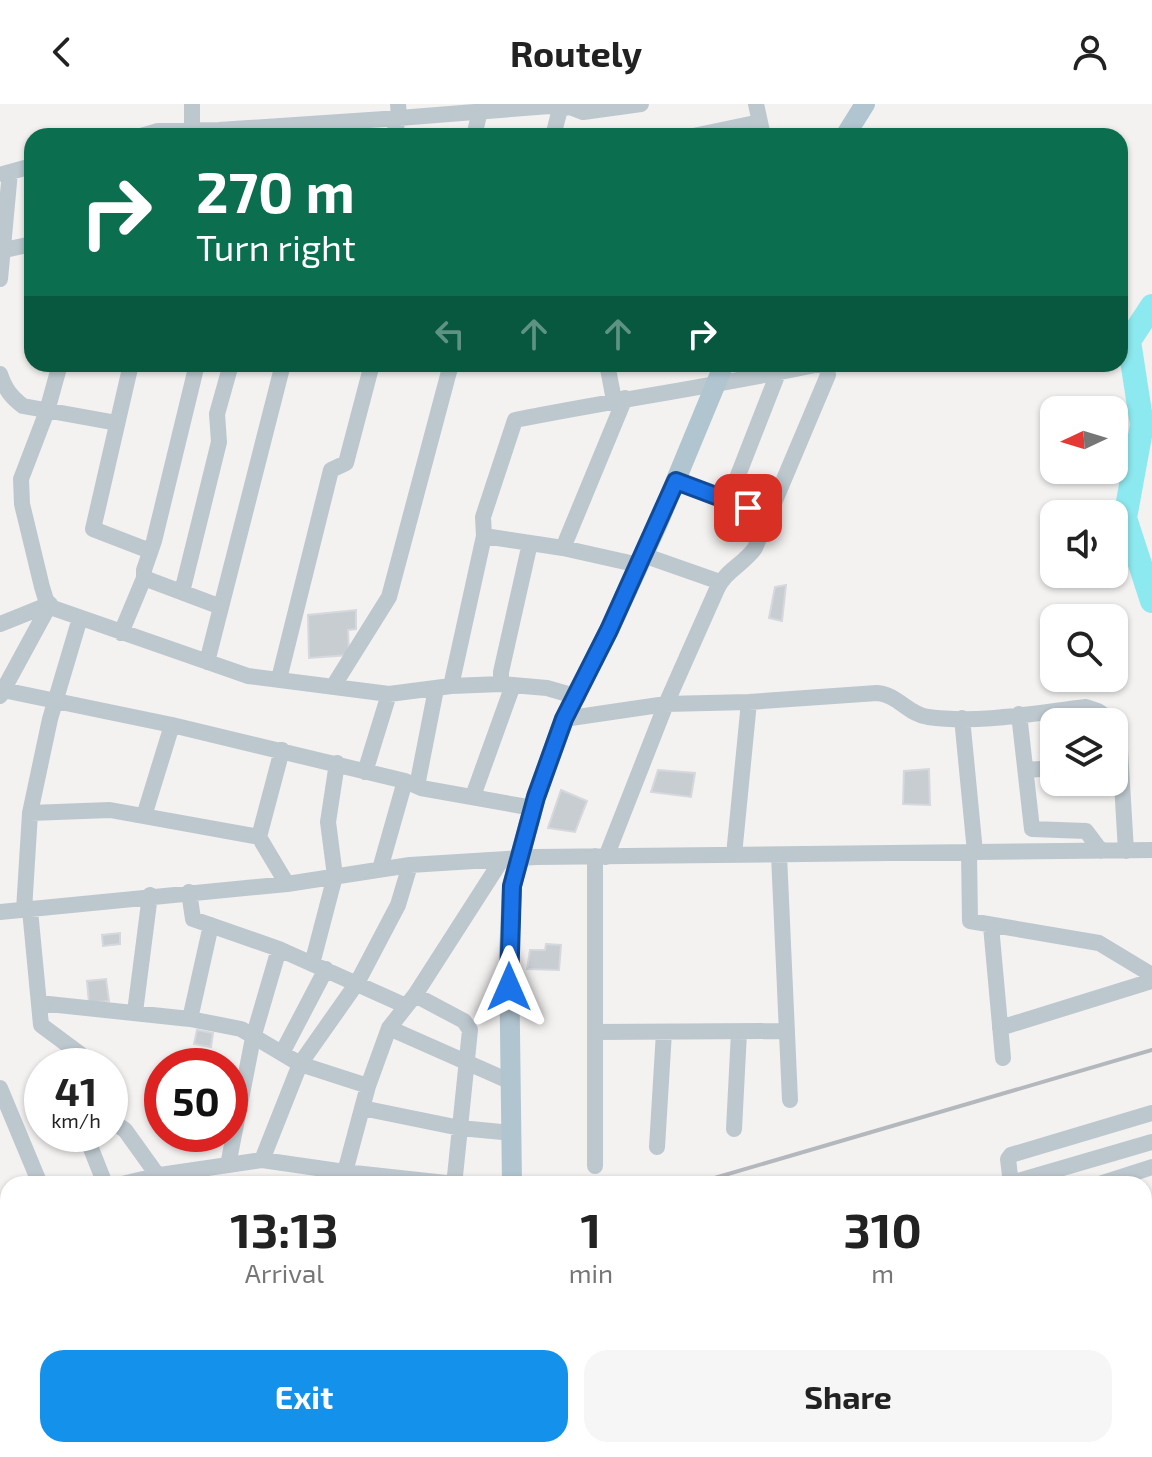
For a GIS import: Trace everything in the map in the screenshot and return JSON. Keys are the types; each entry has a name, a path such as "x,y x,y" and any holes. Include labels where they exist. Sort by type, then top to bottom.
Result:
{"main road":[{"path":"850,128 865,104"},
{"path":"512,1176 510,860 533,808 564,719 578,697 641,560 721,372"}],"street":[{"path":"192,104 192,128"},
{"path":"324,128 398,111 480,111 550,106 583,112 641,104"},
{"path":"756,104 761,128"},
{"path":"557,128 566,107"},
{"path":"476,128 480,111"},
{"path":"0,279 3,172 24,168"},
{"path":"1,251 24,246"},
{"path":"58,372 47,411 23,468 21,494 44,594 53,608 248,676 389,694 507,685 547,688 578,697"},
{"path":"129,372 93,529 150,551"},
{"path":"121,633 144,578 195,372"},
{"path":"182,592 219,442 217,414 229,372"},
{"path":"207,662 281,372"},
{"path":"279,679 331,470 346,463 370,372"},
{"path":"334,685 389,597 449,372"},
{"path":"563,548 620,399 610,372"},
{"path":"380,869 444,688 484,536 483,517 515,420 784,372"},
{"path":"595,1166 600,856 720,582 751,553 828,372"},
{"path":"728,501 778,373"},
{"path":"0,374 13,399 23,406 117,423"},
{"path":"676,481 768,515"},
{"path":"484,536 641,560 720,582"},
{"path":"473,796 507,685 501,672 530,543"},
{"path":"144,578 221,607"},
{"path":"0,624 50,604"},
{"path":"50,604 2,693 172,725 411,783 533,808"},
{"path":"72,1048 41,1025 27,910 30,813 55,702 80,618"},
{"path":"564,719 666,704 883,693 924,717 962,718 1040,712"},
{"path":"365,772 389,694"},
{"path":"734,855 749,702"},
{"path":"1019,714 1032,829 1086,831 1101,851"},
{"path":"962,718 972,852 970,921 1099,943 1152,978"},
{"path":"144,816 172,725"},
{"path":"282,750 259,837 287,884"},
{"path":"282,1053 319,966 335,876 328,822 337,763"},
{"path":"1026,770 1040,769"},
{"path":"1120,796 1126,851"},
{"path":"30,813 110,810 259,837"},
{"path":"0,912 287,884 410,865 600,856 1152,850"},
{"path":"779,855 790,1100"},
{"path":"345,1176 368,1086 389,1028 510,860"},
{"path":"262,1160 300,1064 357,983 398,905 410,865"},
{"path":"189,892 193,919 279,949 357,983 468,1025 453,1176"},
{"path":"135,1012 150,895"},
{"path":"190,1019 211,925"},
{"path":"991,926 1003,1058"},
{"path":"228,1165 253,1038 279,949"},
{"path":"1000,1028 1152,978"},
{"path":"39,1003 190,1019 241,1029 300,1064 368,1086"},
{"path":"389,1028 511,1082"},
{"path":"595,1032 787,1031"},
{"path":"657,1147 664,1032"},
{"path":"734,1129 739,1032"},
{"path":"0,1088 37,1176"},
{"path":"362,1108 460,1128 512,1133"},
{"path":"1010,1176 1008,1159 1011,1155 1152,1113"},
{"path":"128,1134 159,1176"},
{"path":"1038,1176 1152,1142"},
{"path":"92,1152 102,1176"},
{"path":"180,1176 262,1160 335,1176"}],"building":[{"path":"786,585 782,621 769,618 775,587"},
{"path":"356,610 356,629 348,630 349,655 309,658 308,615"},
{"path":"929,769 930,805 903,804 904,771"},
{"path":"658,770 695,773 691,797 651,792"},
{"path":"561,790 587,801 575,832 548,828"},
{"path":"120,933 120,944 103,946 102,935"},
{"path":"546,944 561,945 559,970 527,969 530,950 545,950"},
{"path":"106,979 109,1001 89,1003 87,981"},
{"path":"197,1030 213,1033 211,1047 194,1044"}],"waterway":[{"path":"1152,306 1129,341 1142,425 1125,518 1152,601"}],"railway":[{"path":"721,1176 1152,1050"}],"route":[{"path":"509,987 512,886 536,797 564,719 578,697 676,481 748,508"}]}
